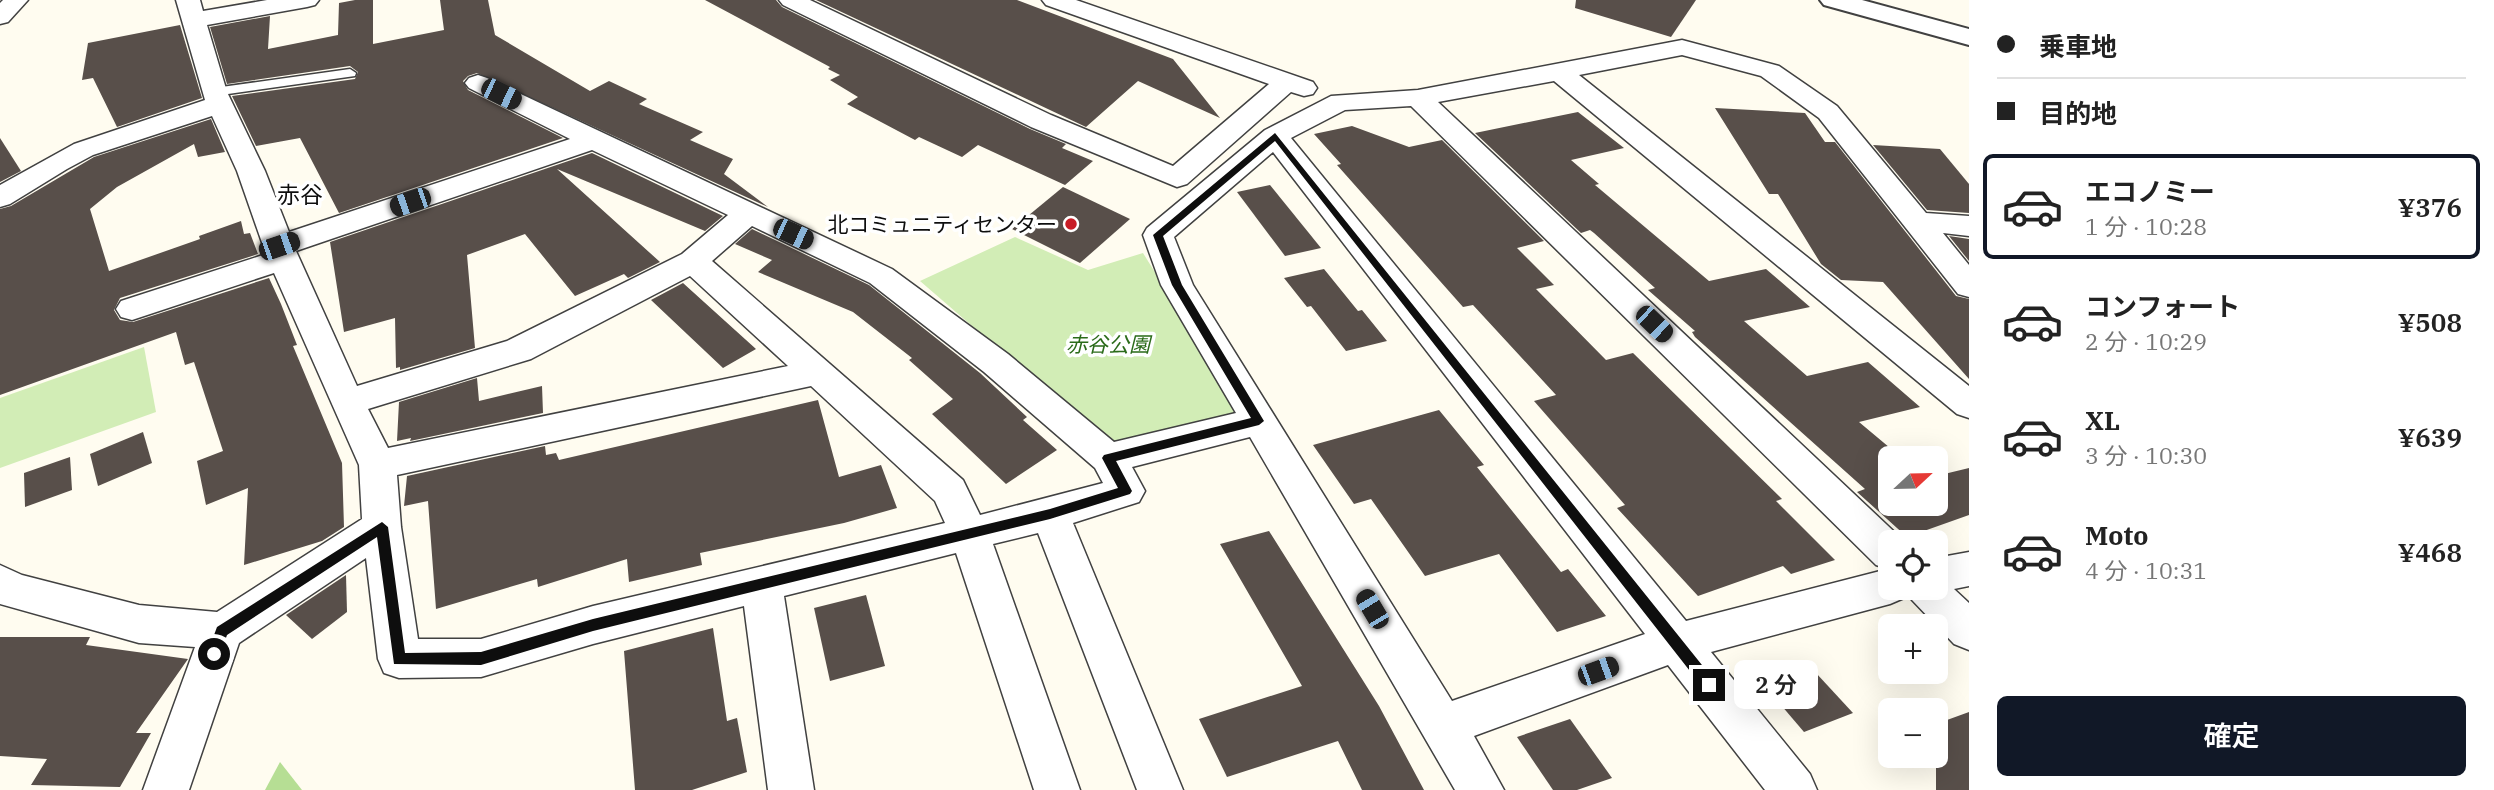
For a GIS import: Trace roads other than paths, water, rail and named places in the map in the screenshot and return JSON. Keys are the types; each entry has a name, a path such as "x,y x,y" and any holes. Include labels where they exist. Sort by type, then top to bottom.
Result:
{"street":[{"path":"0,17 16,0"},
{"path":"307,0 192,10 217,98 251,171 281,252 347,402 378,465 382,527 399,659 481,659 593,625 1050,514 1126,491 1108,458 996,363 881,276 478,83"},
{"path":"791,0 1041,121 1177,178 1287,82"},
{"path":"1054,0 1340,102 1419,98 1682,47 1770,71 1828,112 1969,285"},
{"path":"1837,1 1969,37"},
{"path":"1559,72 1969,405"},
{"path":"0,198 66,158 116,138 175,121 217,98"},
{"path":"1419,98 1878,541"},
{"path":"1340,102 1275,136 1158,235 1177,285 1481,790"},
{"path":"1275,136 1794,790"},
{"path":"132,309 281,252 594,140"},
{"path":"347,402 519,350 693,261 748,213"},
{"path":"1918,222 1969,226"},
{"path":"693,261 950,491 969,532 1057,790"},
{"path":"378,465 818,372"},
{"path":"1108,458 1259,421"},
{"path":"1050,514 1160,790"},
{"path":"166,790 222,631 382,527"},
{"path":"1948,573 1969,569"},
{"path":"0,582 11,590 139,624 222,631"},
{"path":"762,586 791,790"},
{"path":"1442,726 1675,643 1878,589"},
{"path":"1938,600 1969,631"}],"lane":[{"path":"217,98 351,73"}],"place":[{"name":"北コミュニティセンター","path":"1071,224"}],"district":[{"name":"赤谷","path":"300,194"}],"park label":[{"name":"赤谷公園","path":"1108,344"}]}
